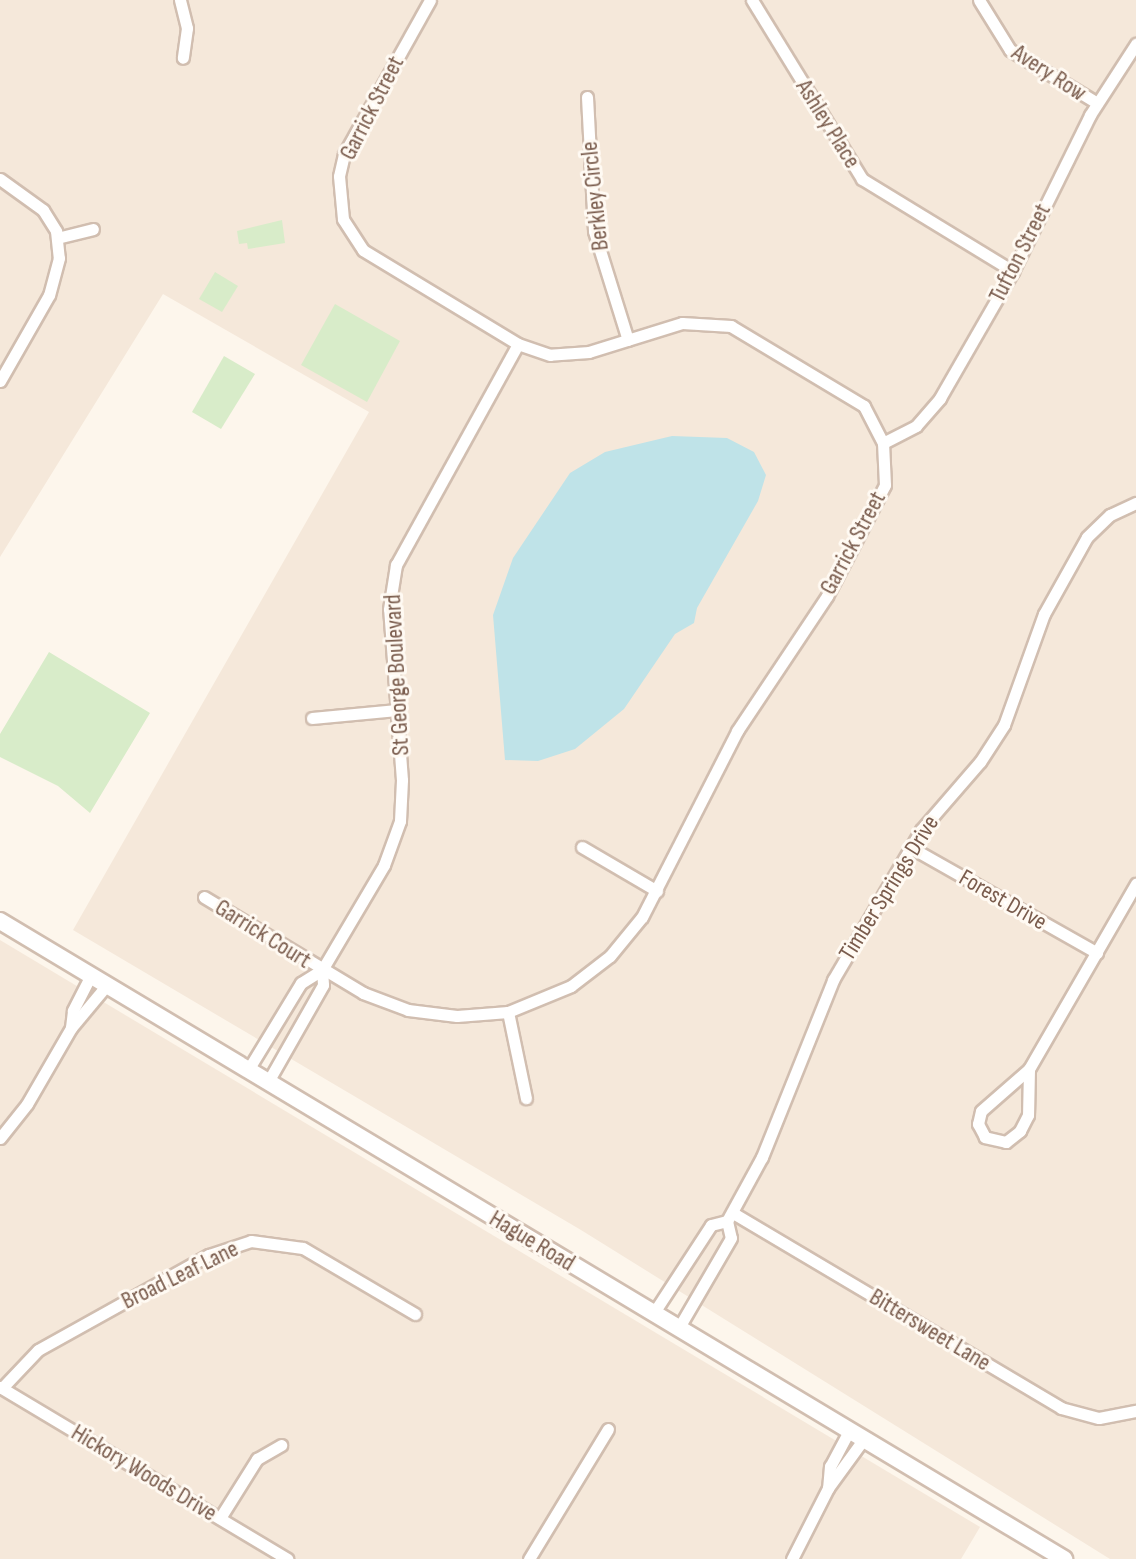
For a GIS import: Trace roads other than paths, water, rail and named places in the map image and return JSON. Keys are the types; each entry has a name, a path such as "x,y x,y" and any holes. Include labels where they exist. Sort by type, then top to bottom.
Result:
{"street":[{"path":"180,0 187,28 183,58"},
{"name":"Garrick Street","path":"322,970 408,1010 457,1016 508,1012 558,993 602,964 631,933 657,891 737,731 827,596 877,507 886,470 883,443 869,414 854,398 731,326 682,323 562,356 518,344 379,263 363,250 343,219 339,176 344,154 430,0"},
{"name":"Ashley Place","path":"752,0 862,179 1013,271"},
{"name":"Avery Row","path":"979,0 1010,50 1097,103"},
{"name":"Tufton Street","path":"883,443 910,431 932,411 1013,271 1097,103 1136,44"},
{"name":"Berkley Circle","path":"587,97 594,231 628,340"},
{"path":"0,179 34,202 57,238 55,283 0,381"},
{"path":"57,238 93,229"},
{"name":"St George Boulevard","path":"248,1070 301,983 322,970 398,830 403,791 389,609 396,565 518,344"},
{"name":"Timber Springs Drive","path":"678,1329 731,1238 730,1217 762,1157 820,1005 910,847 999,734 1044,614 1087,537 1110,515 1136,503"},
{"path":"312,718 397,710"},
{"path":"582,847 657,891"},
{"name":"Forest Drive","path":"910,847 1097,953"},
{"path":"1029,1069 1028,1115 1020,1131 1006,1142 985,1137 978,1124 981,1111 1029,1069 1136,884"},
{"name":"Garrick Court","path":"204,897 322,970"},
{"name":"Hague Road","path":"0,921 1064,1559"},
{"name":"St George Boulevard","path":"268,1082 323,985 322,970"},
{"path":"71,1028 73,1011 90,977"},
{"path":"0,1138 27,1104 71,1028 106,986"},
{"path":"508,1012 526,1098"},
{"name":"Timber Springs Drive","path":"653,1314 711,1225 730,1217"},
{"name":"Bittersweet Lane","path":"730,1217 1061,1408 1099,1418 1136,1411"},
{"name":"Broad Leaf Lane","path":"1,1387 38,1350 240,1243 275,1241 303,1248 415,1314"},
{"name":"Hickory Woods Drive","path":"1,1387 287,1559"},
{"path":"529,1559 608,1429"},
{"path":"792,1559 828,1488 830,1466 856,1436"},
{"path":"220,1518 257,1459 281,1445"}],"water":[{"path":"672,436 727,438 754,452 766,475 758,501 697,608 694,623 675,634 624,709 575,749 538,761 505,760 493,615 513,558 570,473 605,452"}]}
